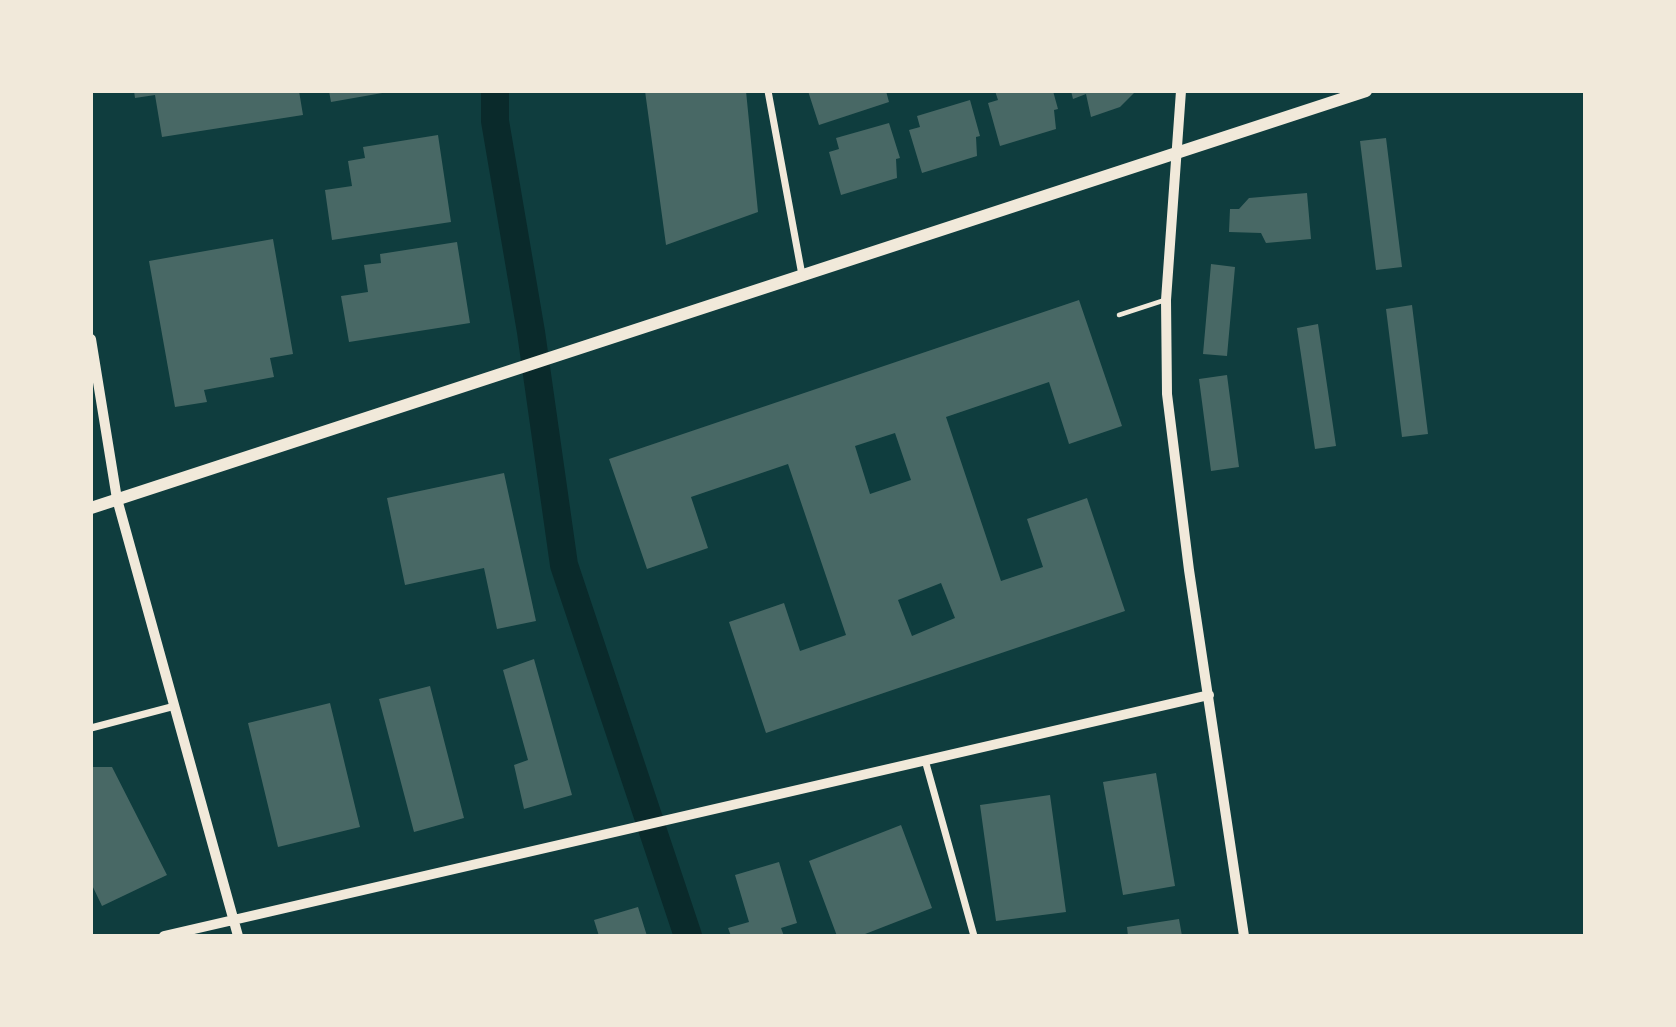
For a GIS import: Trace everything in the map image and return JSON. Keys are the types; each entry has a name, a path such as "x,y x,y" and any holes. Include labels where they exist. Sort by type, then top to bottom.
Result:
{"main road":[{"path":"91,508 1366,91"}],"street":[{"path":"768,91 802,275"},
{"path":"1181,91 1166,300 1166,360 1171,438 1244,936"},
{"path":"91,339 117,499 238,936"},
{"path":"164,936 1209,695"},
{"path":"91,728 175,706"},
{"path":"925,760 974,936"}],"lane":[{"path":"1119,315 1166,300"}],"building":[{"path":"134,91 299,91 303,115 162,137 155,95 135,98"},
{"path":"329,91 388,91 388,92 331,102"},
{"path":"645,91 746,91 758,212 666,245"},
{"path":"808,91 886,91 889,102 819,125"},
{"path":"995,91 1053,91 1058,109 1054,110 1056,129 1000,146 988,103 998,100"},
{"path":"1071,91 1136,91 1120,107 1091,117 1086,94 1073,99"},
{"path":"970,100 980,136 976,137 977,156 922,173 909,130 920,127 917,116"},
{"path":"889,123 900,158 896,159 897,178 841,195 829,152 839,149 836,138"},
{"path":"438,135 451,222 332,240 325,190 352,186 348,161 365,158 363,147"},
{"path":"1386,138 1402,267 1376,270 1360,141"},
{"path":"1307,193 1311,239 1266,243 1261,233 1229,232 1230,209 1239,209 1249,198"},
{"path":"273,239 293,354 270,358 274,377 204,390 207,402 175,407 149,261"},
{"path":"457,242 470,323 349,342 341,296 368,292 364,265 381,263 380,254"},
{"path":"1211,264 1235,267 1227,356 1203,354"},
{"path":"1079,300 1122,426 1069,444 1049,382 946,417 1001,581 1043,567 1027,519 1087,498 1125,611 766,733 729,622 784,603 800,651 846,635 788,464 691,497 708,548 647,569 609,459","holes":["895,433 911,480 870,494 855,446","941,583 955,618 912,636 898,600"]},
{"path":"1412,305 1428,434 1402,437 1386,309"},
{"path":"1318,324 1336,446 1315,449 1297,328"},
{"path":"1227,375 1239,467 1211,471 1199,379"},
{"path":"504,473 536,621 497,629 484,568 405,585 387,498"},
{"path":"534,659 572,795 524,809 514,765 528,760 503,670"},
{"path":"430,686 464,818 414,832 379,699"},
{"path":"330,703 360,827 278,847 248,723"},
{"path":"91,767 112,767 167,875 102,906 91,883"},
{"path":"1156,773 1175,886 1123,895 1103,782"},
{"path":"1050,795 1066,912 996,921 980,805"},
{"path":"901,825 932,908 860,936 837,936 809,861"},
{"path":"779,862 797,923 781,928 784,936 731,936 728,928 749,922 735,875"},
{"path":"638,907 647,936 599,936 594,920"},
{"path":"1179,919 1182,936 1128,936 1127,927"}],"waterway":[{"path":"495,91 495,121 531,332 564,565 688,936"}]}
